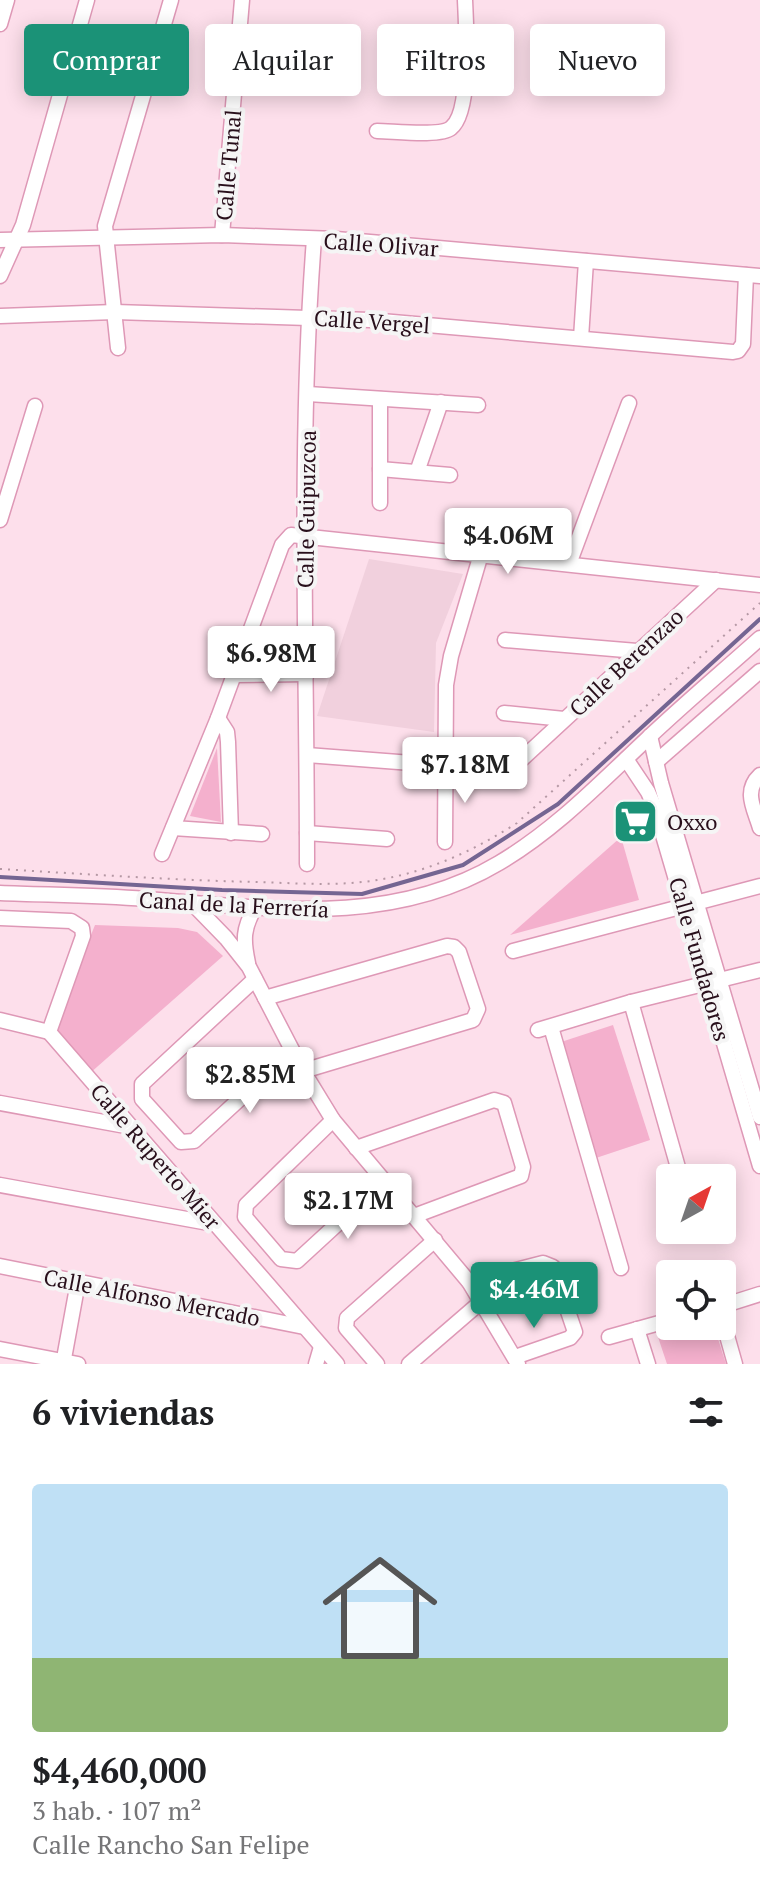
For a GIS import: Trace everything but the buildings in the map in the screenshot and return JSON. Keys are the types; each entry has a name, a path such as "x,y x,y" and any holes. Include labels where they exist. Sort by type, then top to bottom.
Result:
{"street":[{"path":"0,24 7,0"},
{"path":"0,276 17,240 87,0"},
{"path":"118,348 105,226 171,0"},
{"name":"Calle Tunal","path":"222,235 242,0"},
{"path":"377,131 438,132 450,129 457,121 464,91 465,0"},
{"name":"Calle Olivar","path":"0,240 222,235 314,239 753,275"},
{"name":"Calle Guipuzcoa","path":"307,864 304,536 308,317 314,239"},
{"path":"581,338 586,261"},
{"name":"Calle Vergel","path":"0,316 115,312 308,317 733,352 741,348 753,275"},
{"path":"308,394 478,405"},
{"path":"380,399 380,503"},
{"path":"417,472 441,402"},
{"path":"569,564 629,403"},
{"path":"0,520 4,496 35,406"},
{"path":"380,469 450,475"},
{"path":"162,854 218,718 282,545 291,535 760,585"},
{"path":"445,842 448,671 481,554"},
{"name":"Calle Berenzao","path":"307,755 503,770 522,759 716,580"},
{"name":"Canal de la Ferrería","path":"0,893 255,908 354,909 411,899 451,886 496,865 532,842 593,791 760,638"},
{"path":"505,640 637,651"},
{"path":"656,762 760,671"},
{"path":"234,675 307,674"},
{"path":"504,713 564,719"},
{"path":"218,718 227,732 231,833"},
{"name":"Calle Fundadores","path":"650,736 692,904 706,983 748,1100 760,1117"},
{"name":"Calle Fundadores","path":"626,759 652,800 721,980 760,1166"},
{"path":"760,775 750,789 760,828"},
{"path":"173,828 262,834"},
{"path":"307,833 387,839"},
{"path":"513,951 760,886"},
{"path":"191,902 226,938 252,973 303,1071 333,1120 469,1282 516,1360 570,1338 575,1332 553,1267 543,1263 469,1282"},
{"path":"252,973 243,940 245,925 255,908"},
{"path":"0,918 71,921 82,928 83,936 49,1032 0,1020"},
{"path":"265,998 447,946 459,952 478,1009 473,1020 303,1071"},
{"path":"621,1268 544,1028 631,1002 760,970"},
{"path":"252,973 142,1084 142,1099 181,1142 194,1141 292,1051"},
{"path":"631,1002 677,1164"},
{"name":"Calle Ruperto Mier","path":"49,1032 337,1364"},
{"path":"356,1148 494,1100 504,1103 523,1167 521,1176 414,1216"},
{"path":"0,1103 131,1127"},
{"path":"333,1120 246,1205 245,1217 281,1259 297,1261 384,1181"},
{"path":"0,1185 214,1224"},
{"path":"377,1364 346,1328 347,1318 435,1240"},
{"name":"Calle Alfonso Mercado","path":"0,1266 304,1327"},
{"path":"0,1349 68,1363 78,1282"},
{"path":"736,1302 760,1294"},
{"path":"409,1364 482,1301"},
{"path":"609,1337 656,1324"},
{"path":"637,1329 648,1364"},
{"path":"728,1340 735,1364"},
{"path":"316,1364 321,1347"}],"path":[{"path":"0,869 332,884 381,880 430,868 479,847 517,823 760,603"}],"shaded area":[{"path":"369,559 463,574 436,643 434,732 317,716"},
{"path":"217,748 221,822 190,816"},
{"path":"621,837 639,900 510,935"},
{"path":"95,925 178,928 197,932 223,956 89,1074 52,1032"},
{"path":"613,1025 650,1140 593,1159 558,1043"},
{"path":"659,1340 718,1340 726,1364 667,1364"}],"waterway":[{"path":"0,877 222,890 362,894 463,865 558,804 760,619"}],"place":[{"name":"Oxxo","path":"636,821"}]}
